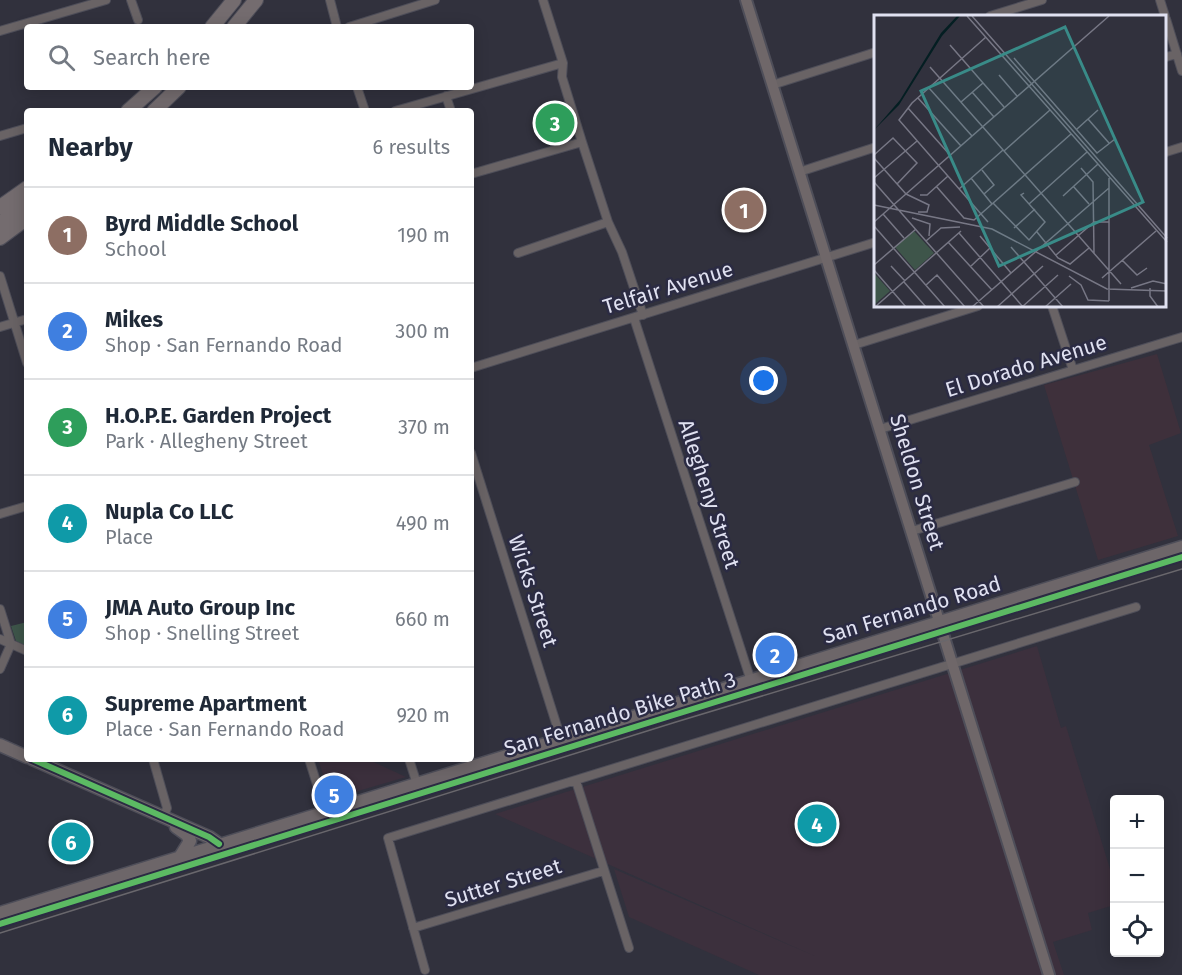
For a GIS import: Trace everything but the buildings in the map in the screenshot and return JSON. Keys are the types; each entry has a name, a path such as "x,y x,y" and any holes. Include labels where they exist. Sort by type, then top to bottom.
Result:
{"highway":[{"path":"214,24 234,0"},
{"path":"231,24 250,0"},
{"path":"236,24 256,0"},
{"path":"246,24 265,0"},
{"path":"131,108 152,90"},
{"path":"151,108 170,90"},
{"path":"157,108 176,90"},
{"path":"168,108 187,90"},
{"path":"0,207 24,190"},
{"path":"0,223 24,206"},
{"path":"0,228 24,211"},
{"path":"0,238 24,220"}],"main road":[{"name":"Sheldon Street","path":"749,1 772,85 941,621 1049,975"},
{"name":"San Fernando Road","path":"0,913 1182,547"},
{"path":"0,745 24,756"},
{"path":"39,762 164,816 219,844"},
{"path":"164,816 189,838 188,847 180,857"}],"street":[{"path":"0,31 106,0"},
{"path":"131,0 138,20"},
{"path":"330,0 336,24"},
{"path":"359,24 435,0"},
{"path":"543,0 563,63 562,77 582,142 608,222 622,252 643,315"},
{"path":"993,15 1042,0"},
{"path":"1160,0 1164,15"},
{"path":"1167,24 1182,71"},
{"path":"772,85 874,53"},
{"path":"1167,57 1177,54"},
{"path":"474,88 563,63"},
{"path":"358,90 363,108"},
{"path":"405,108 467,90"},
{"path":"446,96 450,108"},
{"path":"0,136 24,129"},
{"path":"474,173 582,142"},
{"path":"1167,152 1182,147"},
{"path":"799,172 874,148"},
{"path":"518,253 608,222"},
{"name":"Telfair Avenue","path":"474,367 874,243"},
{"path":"0,276 24,354"},
{"path":"854,345 972,308"},
{"path":"1053,308 1072,370"},
{"name":"Allegheny Street","path":"634,318 751,681"},
{"path":"0,327 24,320"},
{"name":"El Dorado Avenue","path":"880,429 1182,337"},
{"name":"Wicks Street","path":"474,463 561,739"},
{"path":"912,531 1075,482"},
{"path":"0,514 24,507"},
{"path":"424,970 388,838 1136,607"},
{"path":"0,609 11,644 0,669"},
{"path":"0,639 24,650"},
{"path":"154,762 167,808 164,816"},
{"path":"310,762 326,813"},
{"path":"410,762 417,784"},
{"path":"576,781 628,948"},
{"name":"Sutter Street","path":"413,928 603,871"}],"shaded area":[{"path":"1157,354 1181,433 1149,445 1178,536 1098,560 1044,385"},
{"path":"1037,646 1061,728 1066,726 1110,869 1110,906 1088,913 1092,930 1053,942 1064,975 759,975 629,917 614,869 817,957 495,814"},
{"path":"319,762 374,762 406,777 348,794 326,784"}],"green space":[{"path":"24,623 24,645 16,641 11,626"}],"railway":[{"path":"0,933 676,722 1182,569"}],"cycle path":[{"name":"San Fernando Bike Path 3","path":"0,924 1182,557"},
{"path":"39,762 209,837 219,844"}],"place":[{"name":"H.O.P.E. Garden Project","path":"555,123"},
{"name":"Byrd Middle School","path":"744,210"},
{"name":"Mikes","path":"775,655"},
{"name":"JMA Auto Group Inc","path":"334,795"},
{"name":"Nupla Co LLC","path":"817,824"},
{"name":"Supreme Apartment","path":"71,842"}]}
